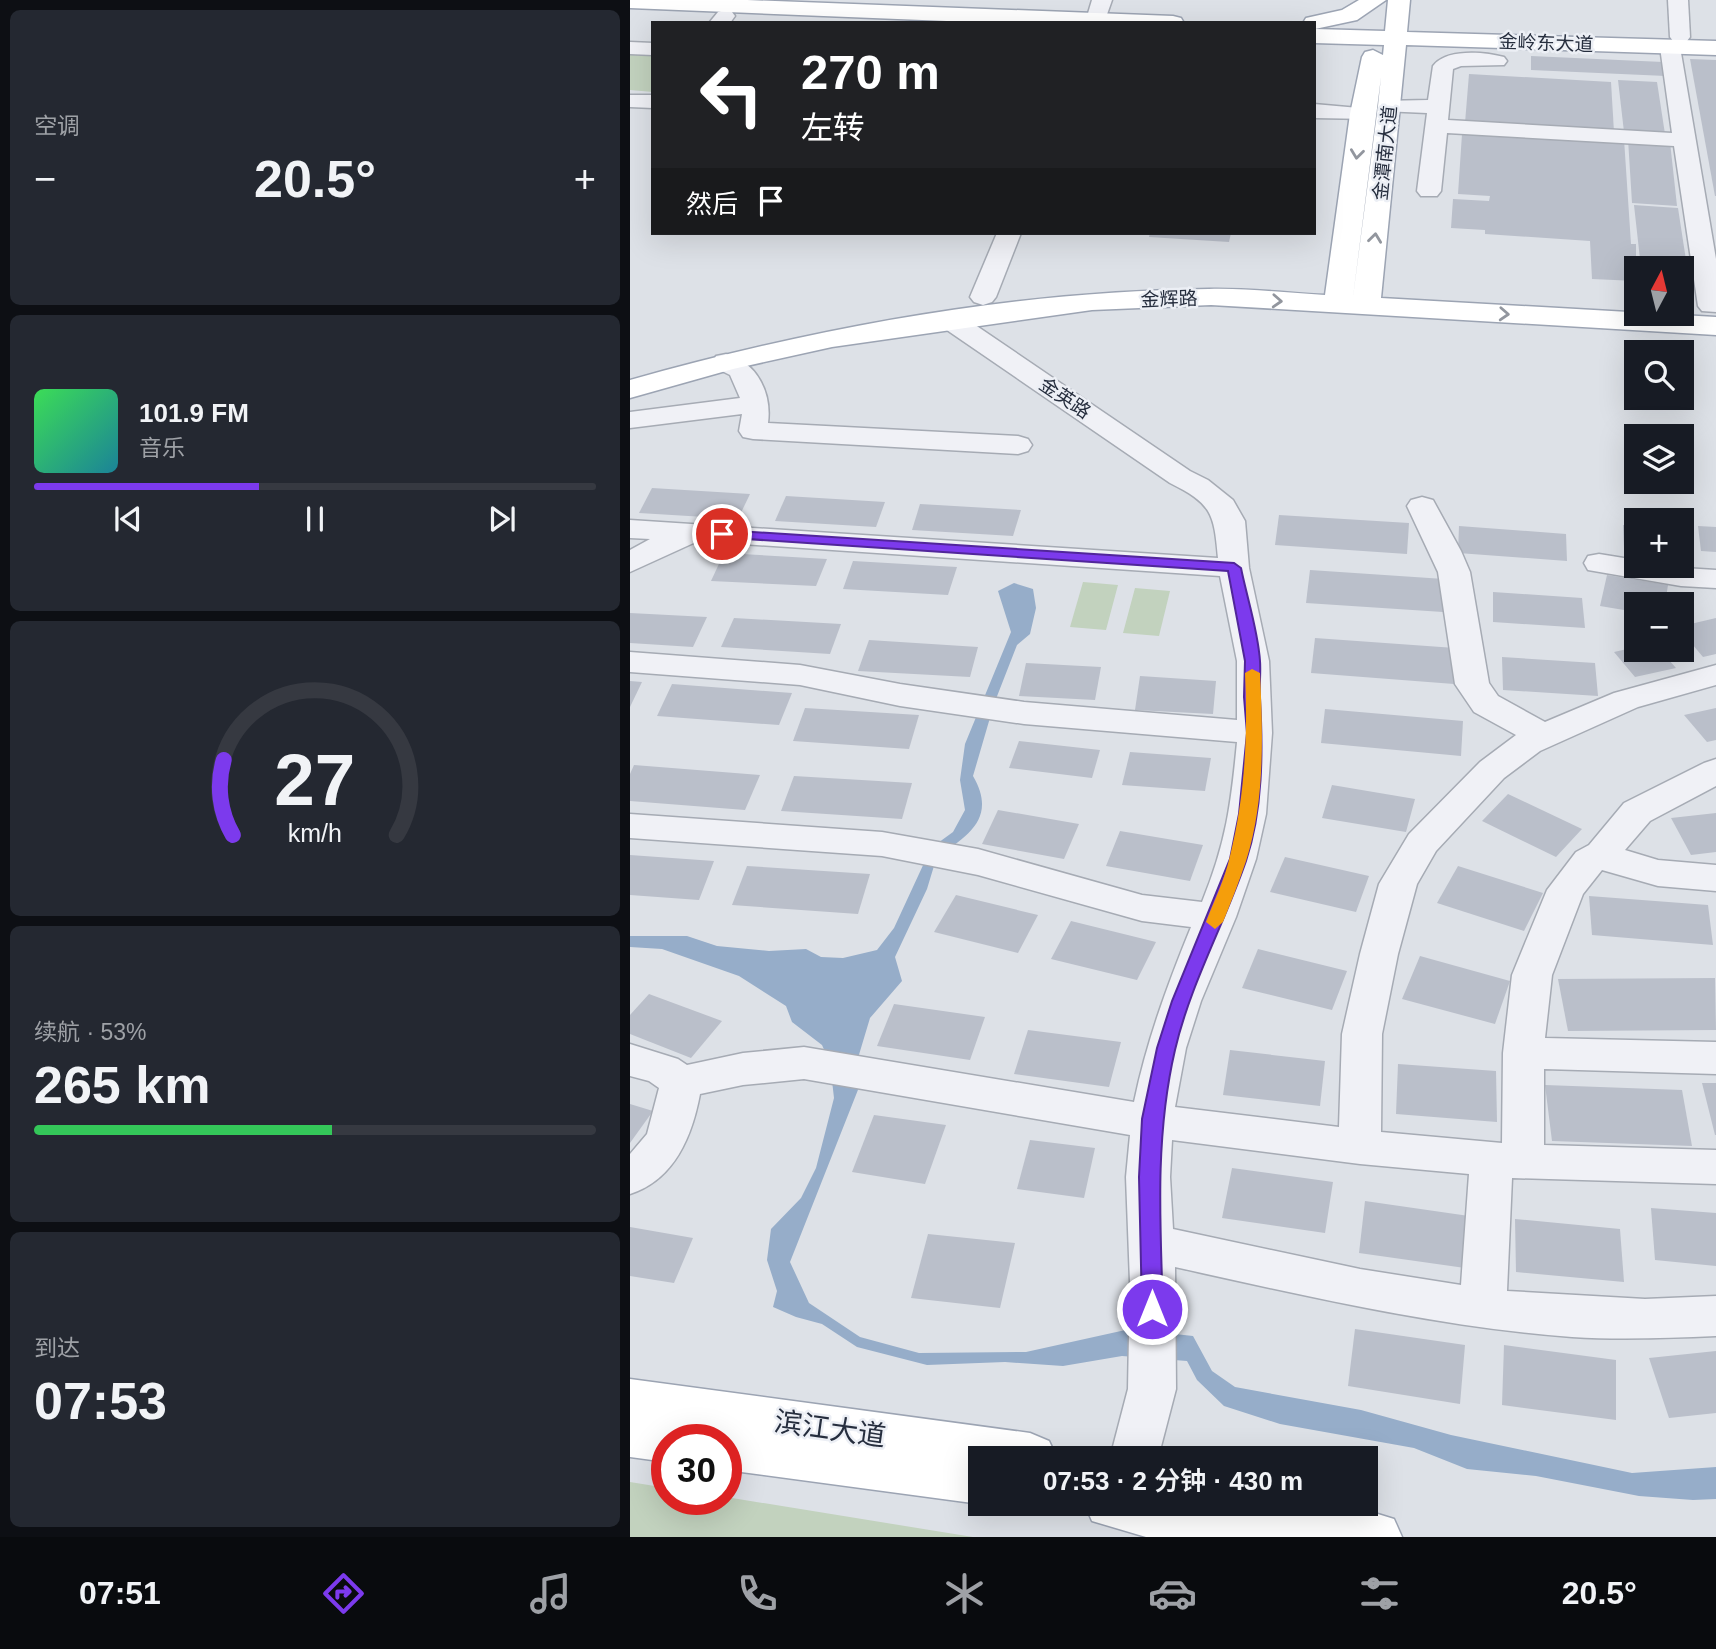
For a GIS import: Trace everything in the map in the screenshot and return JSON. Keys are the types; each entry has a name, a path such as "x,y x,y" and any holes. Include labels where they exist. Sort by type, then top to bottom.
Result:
{"main road":[{"path":"1316,25 1352,14 1377,0"},
{"name":"金潭南大道","path":"1354,294 1390,106 1385,45 1377,0"},
{"path":"1400,0 1402,6 1423,19 1476,37"},
{"name":"金潭南大道","path":"1354,294 1362,114 1400,0"},
{"path":"630,2 1099,10 1162,21"},
{"path":"630,12 722,19 822,21"},
{"name":"金岭东大道","path":"1316,27 1385,45 1476,37 1675,42 1716,38"},
{"path":"1316,39 1348,49 1385,45 1402,63 1418,54 1476,37"},
{"name":"金岭东大道","path":"1675,42 1716,48"},
{"name":"金辉路","path":"630,366 689,348 812,324 983,297 1087,285 1212,278 1354,294 1624,302"},
{"name":"金辉路","path":"630,389 726,362 832,338 1092,302 1354,294 1714,304"},
{"path":"1694,304 1714,304"},
{"name":"滨江大道","path":"630,1402 968,1449"},
{"path":"630,1433 651,1436"},
{"name":"滨江大道","path":"742,1448 968,1477"},
{"path":"1193,1516 1254,1537"},
{"path":"1288,1516 1374,1537"}],"street":[{"path":"1678,0 1675,42 1684,140 1706,209 1714,304"},
{"path":"630,48 651,49"},
{"path":"1429,191 1443,66 1458,60 1497,61"},
{"path":"630,100 651,102"},
{"path":"1390,106 1437,117 1684,140"},
{"path":"1316,111 1362,114"},
{"path":"983,297 1008,235"},
{"name":"金英路","path":"950,320 1180,477 1198,486 1222,506 1230,520 1234,568 1253,661 1255,733 1248,814 1238,859 1177,1013 1166,1048 1152,1119 1148,1177 1152,1262 1152,1389 1136,1446"},
{"path":"726,362 741,370 757,404 752,431 1018,445"},
{"path":"630,420 757,404"},
{"path":"1422,506 1454,572 1472,684 1486,704 1544,736"},
{"path":"630,529 1234,568"},
{"path":"630,563 662,544 694,533"},
{"path":"1599,563 1711,582"},
{"path":"630,662 800,675 967,706 1255,733"},
{"path":"1360,1147 1362,1034 1379,954 1398,884 1423,843 1492,770 1528,743 1626,701 1716,675"},
{"path":"1483,1306 1524,1054 1532,975 1566,890 1589,860 1602,854 1637,812 1716,771"},
{"path":"630,826 882,844 978,862 1142,908 1217,917"},
{"path":"1602,854 1649,873 1716,878"},
{"path":"1524,1054 1716,1058"},
{"path":"630,1060 663,1070 681,1082 743,1069 804,1063 1121,1117 1360,1147 1507,1161 1716,1167"},
{"path":"630,1177 644,1170 663,1146 677,1112 681,1082"},
{"path":"1152,1262 1576,1316 1685,1319 1716,1316"}],"green space":[{"path":"630,52 651,53 651,92 630,90"},
{"path":"1083,582 1118,585 1106,630 1070,627"},
{"path":"1135,588 1170,591 1159,636 1123,633"},
{"path":"630,1482 651,1485 651,1515 742,1515 742,1500 973,1537 630,1537"}],"water":[{"path":"1014,583 1033,589 1036,608 1030,634 1017,645 994,704 973,776 980,790 981,814 969,833 937,856 927,889 895,957 902,981 870,1018 858,1058 867,1067 790,1262 809,1303 860,1337 919,1353 1026,1352 1130,1329 1193,1336 1212,1371 1235,1387 1361,1410 1451,1435 1632,1473 1716,1467 1716,1499 1639,1496 1536,1476 1467,1469 1414,1448 1280,1424 1224,1406 1197,1380 1187,1361 1122,1356 1063,1366 1005,1362 927,1365 857,1347 822,1324 773,1307 777,1291 767,1260 771,1229 801,1198 816,1168 834,1098 830,1063 822,1045 792,1022 786,1006 739,976 662,949 630,947 630,936 687,936 717,946 769,951 806,949 821,957 843,958 877,950 894,928 931,848 953,832 965,810 960,780 965,744 1011,632 998,591"}],"building":[{"path":"1531,56 1663,62 1666,76 1531,70"},
{"path":"1690,59 1716,60 1716,196 1715,196"},
{"path":"1469,74 1611,82 1614,132 1465,123"},
{"path":"1618,80 1657,82 1665,134 1624,132"},
{"path":"1462,134 1624,139 1631,244 1636,244 1636,256 1624,256 1624,280 1592,279 1590,241 1485,234 1485,230 1451,228 1453,199 1489,201 1490,196 1458,194"},
{"path":"1628,139 1670,142 1677,206 1632,203"},
{"path":"1634,205 1678,208 1685,256 1640,256"},
{"path":"1150,235 1231,235 1229,242"},
{"path":"652,488 750,494 738,519 639,513"},
{"path":"786,496 885,502 876,527 775,521"},
{"path":"920,504 1021,510 1013,536 912,530"},
{"path":"1279,515 1409,523 1407,554 1275,545"},
{"path":"1459,526 1566,534 1567,561 1458,553"},
{"path":"1698,526 1716,527 1716,552 1701,551"},
{"path":"724,553 827,559 816,586 711,581"},
{"path":"853,561 957,567 948,595 843,589"},
{"path":"1310,570 1444,579 1443,612 1306,603"},
{"path":"1607,575 1668,585 1667,592 1624,592 1624,610 1600,606"},
{"path":"1493,592 1582,598 1585,628 1493,622"},
{"path":"630,613 707,617 693,647 630,643"},
{"path":"734,618 841,624 830,654 721,647"},
{"path":"1716,618 1716,654 1703,657 1694,646 1694,623"},
{"path":"1315,638 1455,648 1454,684 1311,673"},
{"path":"869,640 978,647 970,677 858,671"},
{"path":"1624,650 1624,662 1671,662 1676,668 1635,677 1614,652"},
{"path":"1502,657 1595,663 1598,696 1503,690"},
{"path":"1026,663 1101,667 1095,700 1019,696"},
{"path":"1140,676 1216,681 1213,714 1135,710"},
{"path":"630,681 642,682 630,707"},
{"path":"672,684 792,693 779,725 657,716"},
{"path":"805,708 919,715 909,749 793,741"},
{"path":"1716,708 1716,740 1707,742 1684,715"},
{"path":"1325,709 1463,721 1461,756 1321,743"},
{"path":"1019,741 1100,750 1092,778 1009,768"},
{"path":"1130,752 1211,758 1205,791 1122,785"},
{"path":"634,765 760,775 745,810 630,801 630,774"},
{"path":"794,776 912,783 902,819 781,811"},
{"path":"1332,785 1415,799 1406,832 1322,818"},
{"path":"1508,794 1582,829 1556,857 1482,821"},
{"path":"998,810 1079,824 1064,859 982,844"},
{"path":"1716,813 1716,852 1691,855 1671,818"},
{"path":"1120,831 1203,845 1190,881 1106,866"},
{"path":"630,855 714,861 699,900 630,895"},
{"path":"1285,857 1369,876 1356,912 1270,892"},
{"path":"747,866 870,874 858,914 732,905"},
{"path":"1458,866 1543,893 1524,931 1437,903"},
{"path":"956,895 1038,915 1018,953 934,932"},
{"path":"1589,896 1708,905 1713,945 1592,935"},
{"path":"1071,921 1156,942 1137,980 1051,959"},
{"path":"1258,949 1347,971 1332,1010 1242,988"},
{"path":"1420,956 1510,981 1495,1024 1402,999"},
{"path":"1715,978 1716,1030 1568,1031 1558,979"},
{"path":"649,994 722,1021 691,1058 630,1034 630,1015"},
{"path":"894,1004 985,1017 970,1060 877,1046"},
{"path":"1028,1030 1121,1042 1109,1087 1014,1074"},
{"path":"1230,1050 1325,1061 1320,1106 1223,1095"},
{"path":"1398,1064 1496,1071 1497,1122 1396,1114"},
{"path":"1702,1083 1716,1083 1716,1135 1715,1135"},
{"path":"1545,1085 1682,1090 1692,1146 1552,1141"},
{"path":"630,1104 653,1111 630,1143"},
{"path":"874,1115 946,1125 925,1184 852,1172"},
{"path":"1030,1140 1095,1148 1084,1198 1017,1189"},
{"path":"1232,1168 1333,1182 1325,1233 1222,1218"},
{"path":"1365,1201 1469,1216 1465,1268 1359,1253"},
{"path":"1651,1208 1716,1213 1716,1266 1655,1260"},
{"path":"1515,1219 1620,1229 1624,1282 1516,1272"},
{"path":"630,1227 693,1238 674,1283 630,1276"},
{"path":"928,1234 1015,1243 1000,1308 911,1298"},
{"path":"1355,1329 1465,1345 1460,1404 1348,1386"},
{"path":"1504,1345 1616,1360 1616,1420 1502,1405"},
{"path":"1716,1351 1716,1413 1669,1418 1649,1358"}],"slow traffic":[{"path":"1215,922 1238,859 1248,814 1255,733 1252,673"}],"route":[{"path":"722,534 1234,568 1253,661 1255,733 1248,814 1238,859 1217,917 1181,1001 1166,1048 1152,1119 1148,1177 1152,1309"}]}
